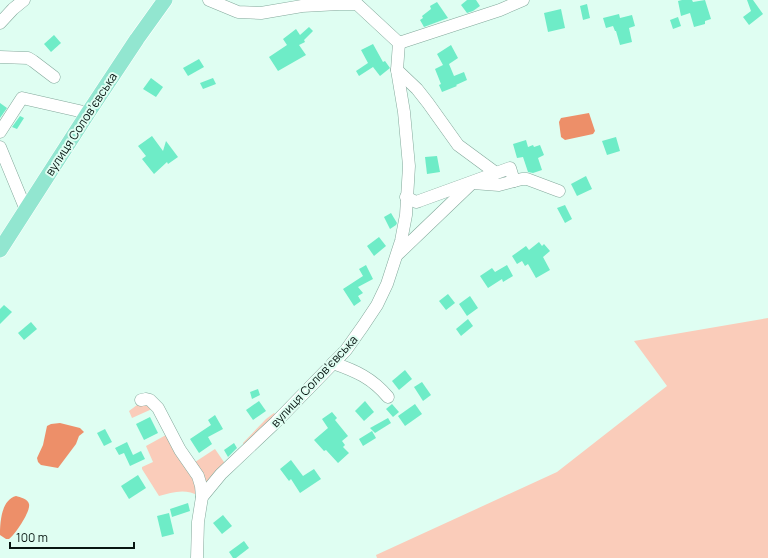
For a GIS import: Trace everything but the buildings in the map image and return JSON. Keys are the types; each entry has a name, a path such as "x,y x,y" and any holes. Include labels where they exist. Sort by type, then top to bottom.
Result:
{"main road":[{"name":"вулиця Соловʼєвська","path":"0,250 137,38 165,0"}],"street":[{"path":"0,23 24,0"},
{"path":"209,0 238,12 261,13 302,6 357,4 398,43 500,10 523,0"},
{"name":"вулиця Соловʼєвська","path":"202,497 221,474 334,364 364,326 377,305 387,284 397,255 406,215 409,166 404,112 397,70 398,43"},
{"path":"0,57 28,58 54,77"},
{"path":"397,70 417,89 458,145 496,173"},
{"path":"0,132 22,98 88,113"},
{"path":"0,148 26,210"},
{"path":"406,197 416,202 510,168 514,181"},
{"path":"397,255 470,183 500,185 527,179 559,191"},
{"path":"334,364 354,371 368,379 378,386 388,397"},
{"path":"141,400 150,400 158,408 199,480 202,490 202,497 198,522 197,558"}],"shaded area":[{"path":"589,113 595,131 593,134 565,140 561,137 559,122 561,118"},
{"path":"768,318 768,558 377,558 376,555 557,472 667,386 634,341"},
{"path":"141,402 149,402 194,474 199,496 184,491 159,496 142,469 142,467 153,462 146,446 166,435 152,409 132,418 129,411"},
{"path":"274,413 277,416 244,447 243,443 266,419"},
{"path":"60,423 80,428 84,432 79,436 76,444 58,468 41,465 37,458 43,445 47,426"},
{"path":"215,449 226,465 204,489 192,464"},
{"path":"16,496 24,498 27,501 29,504 28,512 12,537 6,539 0,535 2,512 7,502"}]}
